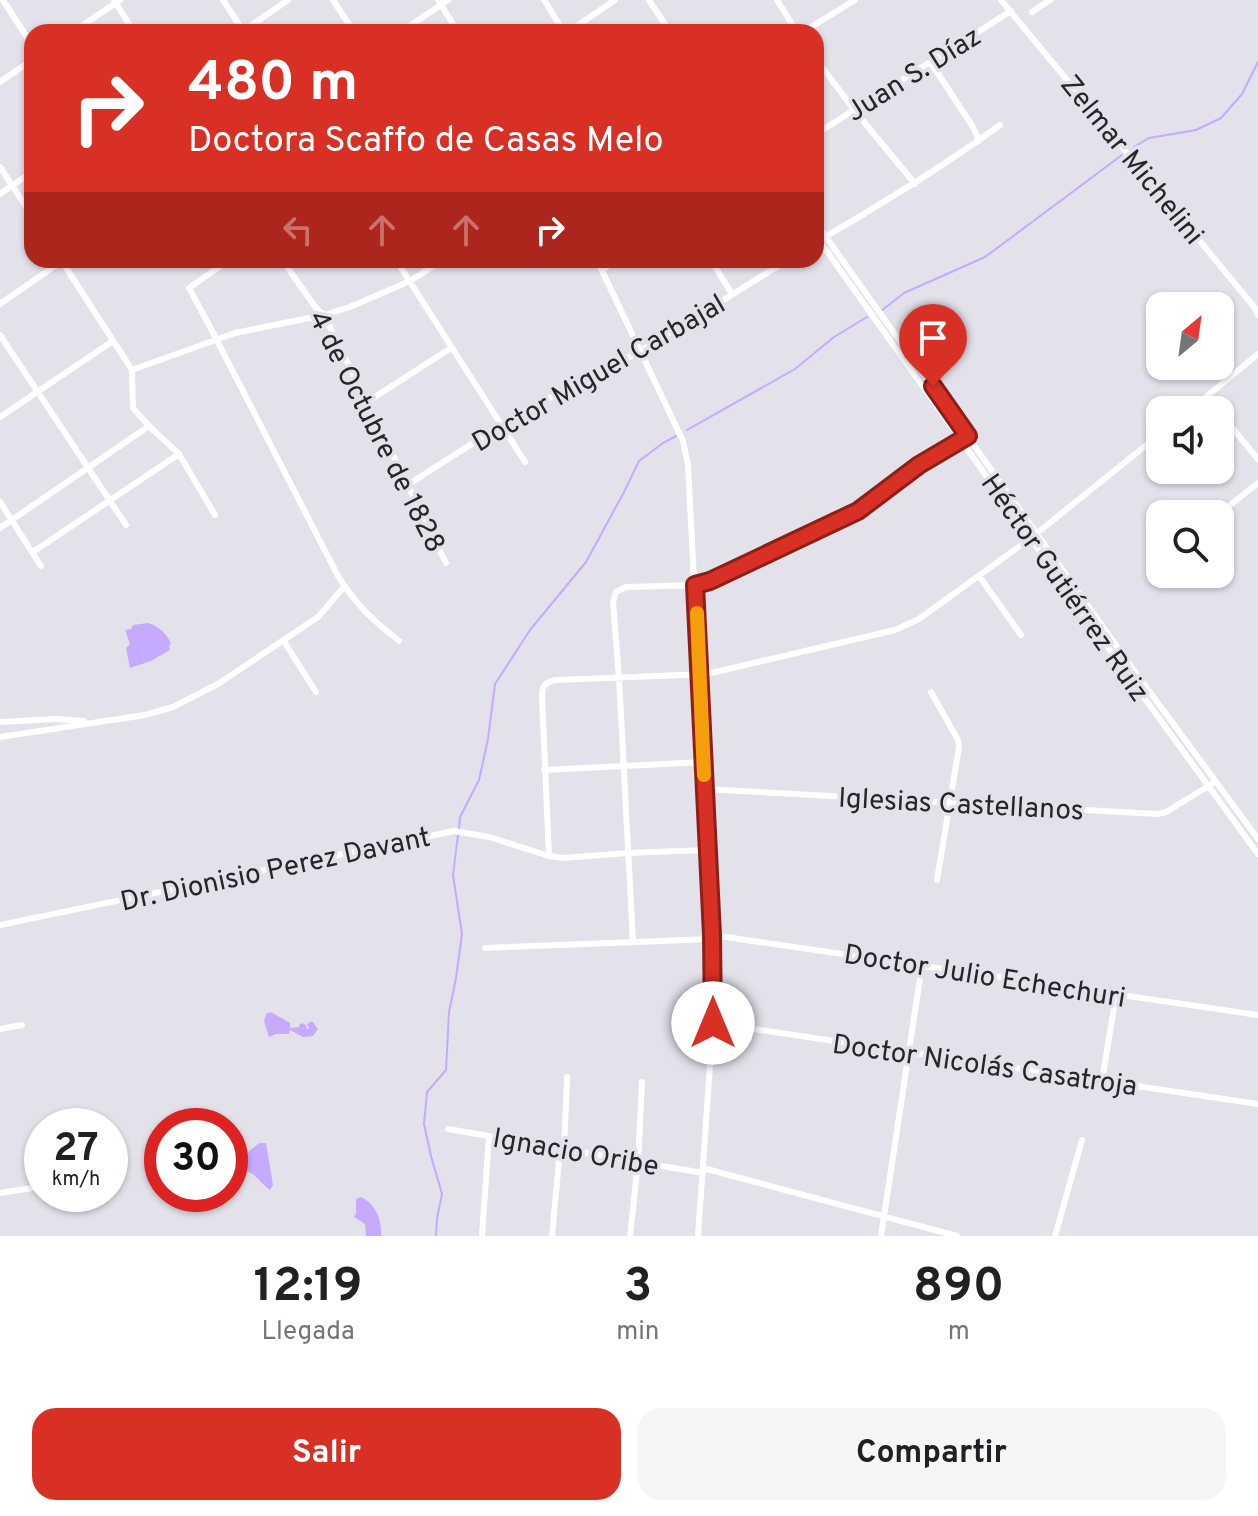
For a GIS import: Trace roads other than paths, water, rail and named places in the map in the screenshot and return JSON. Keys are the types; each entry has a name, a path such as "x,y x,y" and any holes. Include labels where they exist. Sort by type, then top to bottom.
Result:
{"street":[{"path":"3,0 24,33"},
{"path":"223,0 238,24"},
{"path":"254,24 288,0"},
{"path":"333,0 349,24"},
{"path":"411,24 439,2 448,0"},
{"path":"544,0 560,24"},
{"path":"578,24 615,0"},
{"path":"649,0 665,24"},
{"path":"777,0 792,24"},
{"path":"816,24 855,0"},
{"name":"Zelmar Michelini","path":"1001,0 1257,311"},
{"path":"1032,12 1050,0"},
{"path":"84,24 117,1 130,24"},
{"path":"439,2 453,24"},
{"name":"Juan S. Díaz","path":"824,129 1011,11"},
{"path":"931,63 979,141"},
{"path":"0,82 24,66"},
{"path":"824,70 915,184"},
{"path":"824,237 915,184 1000,125"},
{"path":"0,167 24,203"},
{"path":"0,194 24,178"},
{"name":"Héctor Gutiérrez Ruiz","path":"824,244 1122,654 1258,854"},
{"path":"0,304 52,268"},
{"path":"66,268 132,370 133,408 179,454 215,515"},
{"path":"218,268 189,288 344,587 364,612 399,641"},
{"name":"4 de Octubre de 1828","path":"288,268 324,315 446,563"},
{"path":"401,268 525,462"},
{"path":"132,370 235,333 350,307 410,281 430,268"},
{"path":"605,268 602,270 686,450 712,937 713,1023 698,1236"},
{"path":"716,268 732,294"},
{"name":"Doctor Miguel Carbajal","path":"409,484 522,412 641,351 775,268"},
{"path":"0,335 126,525"},
{"path":"0,417 113,341"},
{"path":"367,402 451,348"},
{"path":"1208,396 1258,354"},
{"path":"0,528 149,426"},
{"path":"1234,429 1258,459"},
{"path":"633,942 613,599 616,592 626,587 695,585 710,581 858,511 919,465 965,438"},
{"name":"Héctor Gutiérrez Ruiz","path":"965,438 1124,670 1258,839"},
{"path":"549,856 544,770 544,684 556,680 700,675 901,628 919,619 1031,538 1146,445"},
{"path":"33,552 179,454"},
{"path":"1234,502 1258,483"},
{"path":"0,502 41,566"},
{"path":"979,576 1021,635"},
{"path":"0,737 145,715 173,707 218,684 318,617 344,587"},
{"path":"283,640 316,692"},
{"path":"931,692 959,747 937,880"},
{"path":"0,722 69,719 95,722"},
{"path":"544,770 704,762"},
{"name":"Iglesias Castellanos","path":"705,789 1158,814 1212,784"},
{"name":"Dr. Dionisio Perez Davant","path":"0,925 454,831 489,837 563,858 708,850"},
{"path":"1245,836 1255,832"},
{"name":"Doctor Julio Echechuri","path":"485,948 712,937 1258,1015"},
{"path":"881,1236 922,965"},
{"path":"1102,1081 1116,995"},
{"name":"Doctor Nicolás Casatroja","path":"713,1023 1258,1104"},
{"path":"0,1029 22,1025"},
{"path":"552,1236 567,1077"},
{"path":"630,1236 642,1082"},
{"name":"Ignacio Oribe","path":"448,1129 638,1162 703,1170 957,1236"},
{"path":"482,1236 489,1136"},
{"path":"1055,1236 1082,1140"},
{"path":"0,1193 24,1189"}],"waterway":[{"path":"1134,147 1149,138 1196,130 1221,118 1242,94 1258,62"},
{"path":"881,311 904,293 985,257 1122,155"},
{"path":"687,430 795,369 834,337 867,317"},
{"path":"459,829 460,817 479,780 495,684 530,630 586,562 639,461 676,436"},
{"path":"436,1236 442,1194 424,1124 427,1092 446,1070 449,1012 462,934 453,875 458,835"}]}
